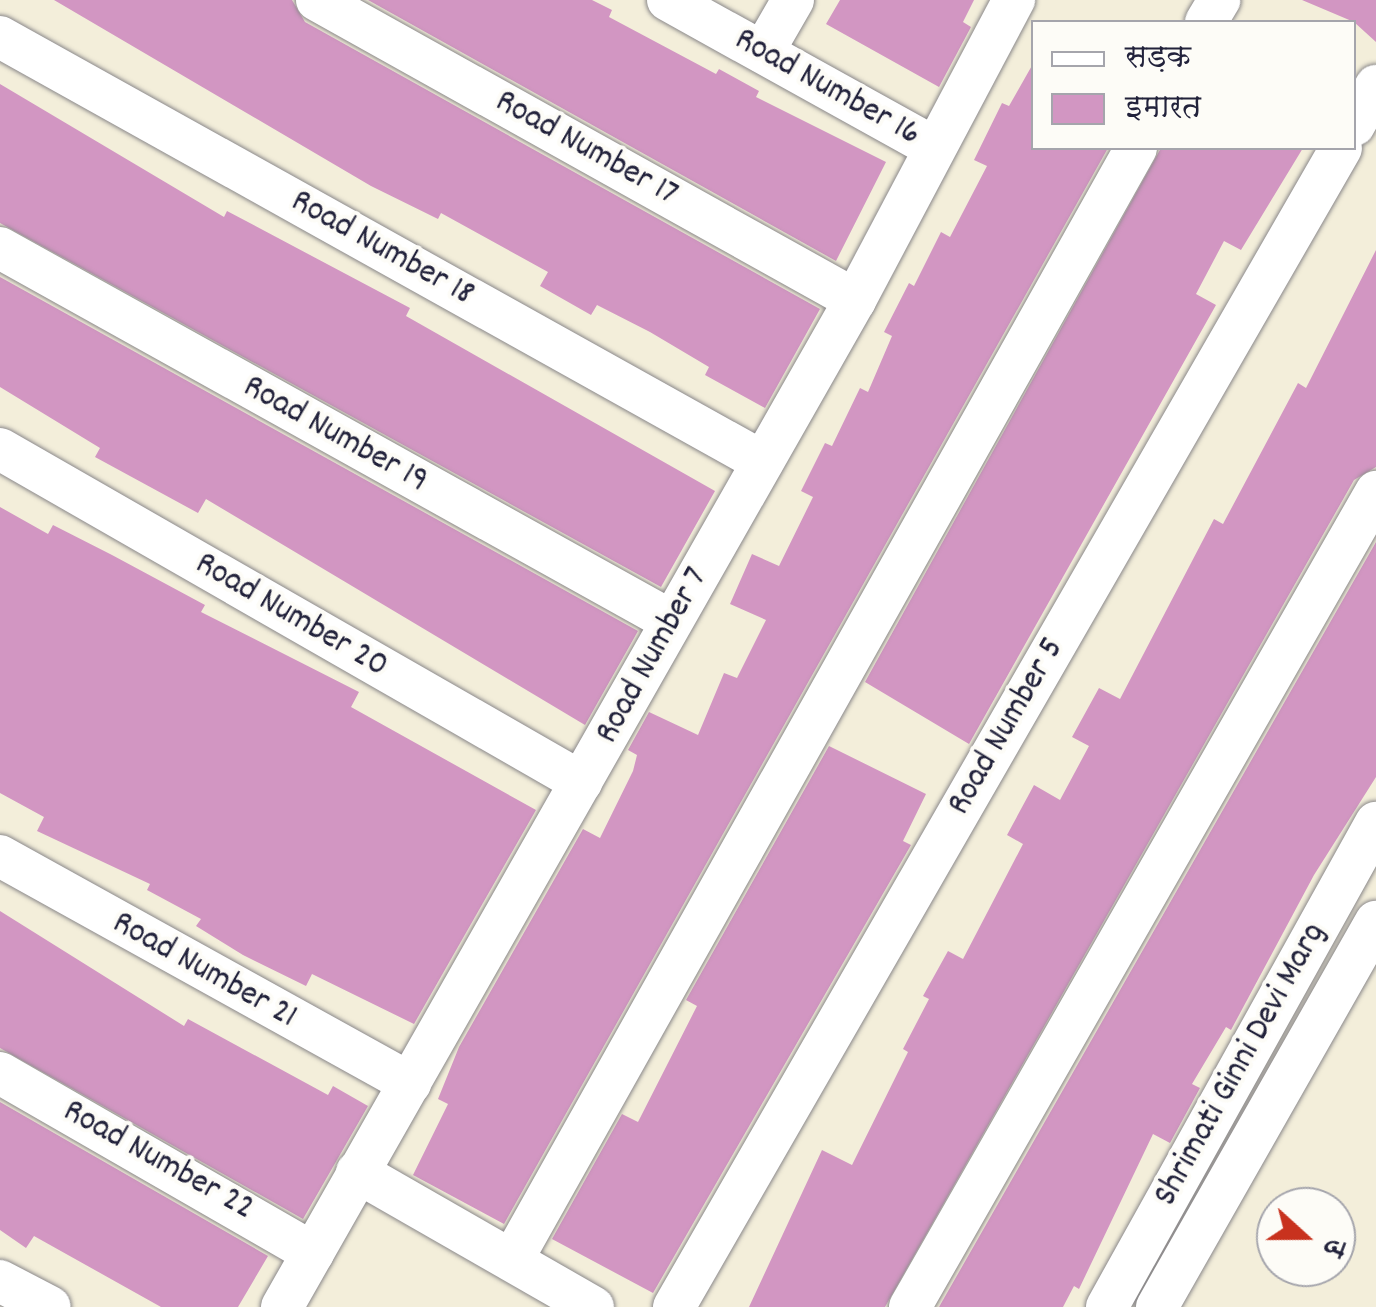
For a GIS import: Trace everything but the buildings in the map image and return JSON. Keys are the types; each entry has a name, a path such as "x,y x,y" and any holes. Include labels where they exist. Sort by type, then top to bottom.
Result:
{"street":[{"name":"Road Number 17","path":"316,0 855,300"},
{"name":"Road Number 16","path":"668,0 934,148"},
{"path":"763,52 793,0"},
{"name":"Road Number 7","path":"282,1307 855,300 1014,0"},
{"name":"Road Number 18","path":"0,37 764,462"},
{"path":"1356,121 1376,86"},
{"path":"512,1260 1135,150"},
{"name":"Road Number 5","path":"674,1307 1340,150"},
{"name":"Road Number 19","path":"0,248 671,622"},
{"name":"Road Number 20","path":"0,449 581,782"},
{"path":"910,1307 1376,492"},
{"name":"Shrimati Ginni Devi Marg","path":"1107,1307 1376,823"},
{"name":"Road Number 21","path":"0,856 410,1083"},
{"name":"Shrimati Ginni Devi Marg","path":"1156,1307 1376,922"},
{"name":"Road Number 22","path":"0,1073 313,1253"},
{"path":"357,1172 594,1307"},
{"path":"0,1281 50,1307"}]}
